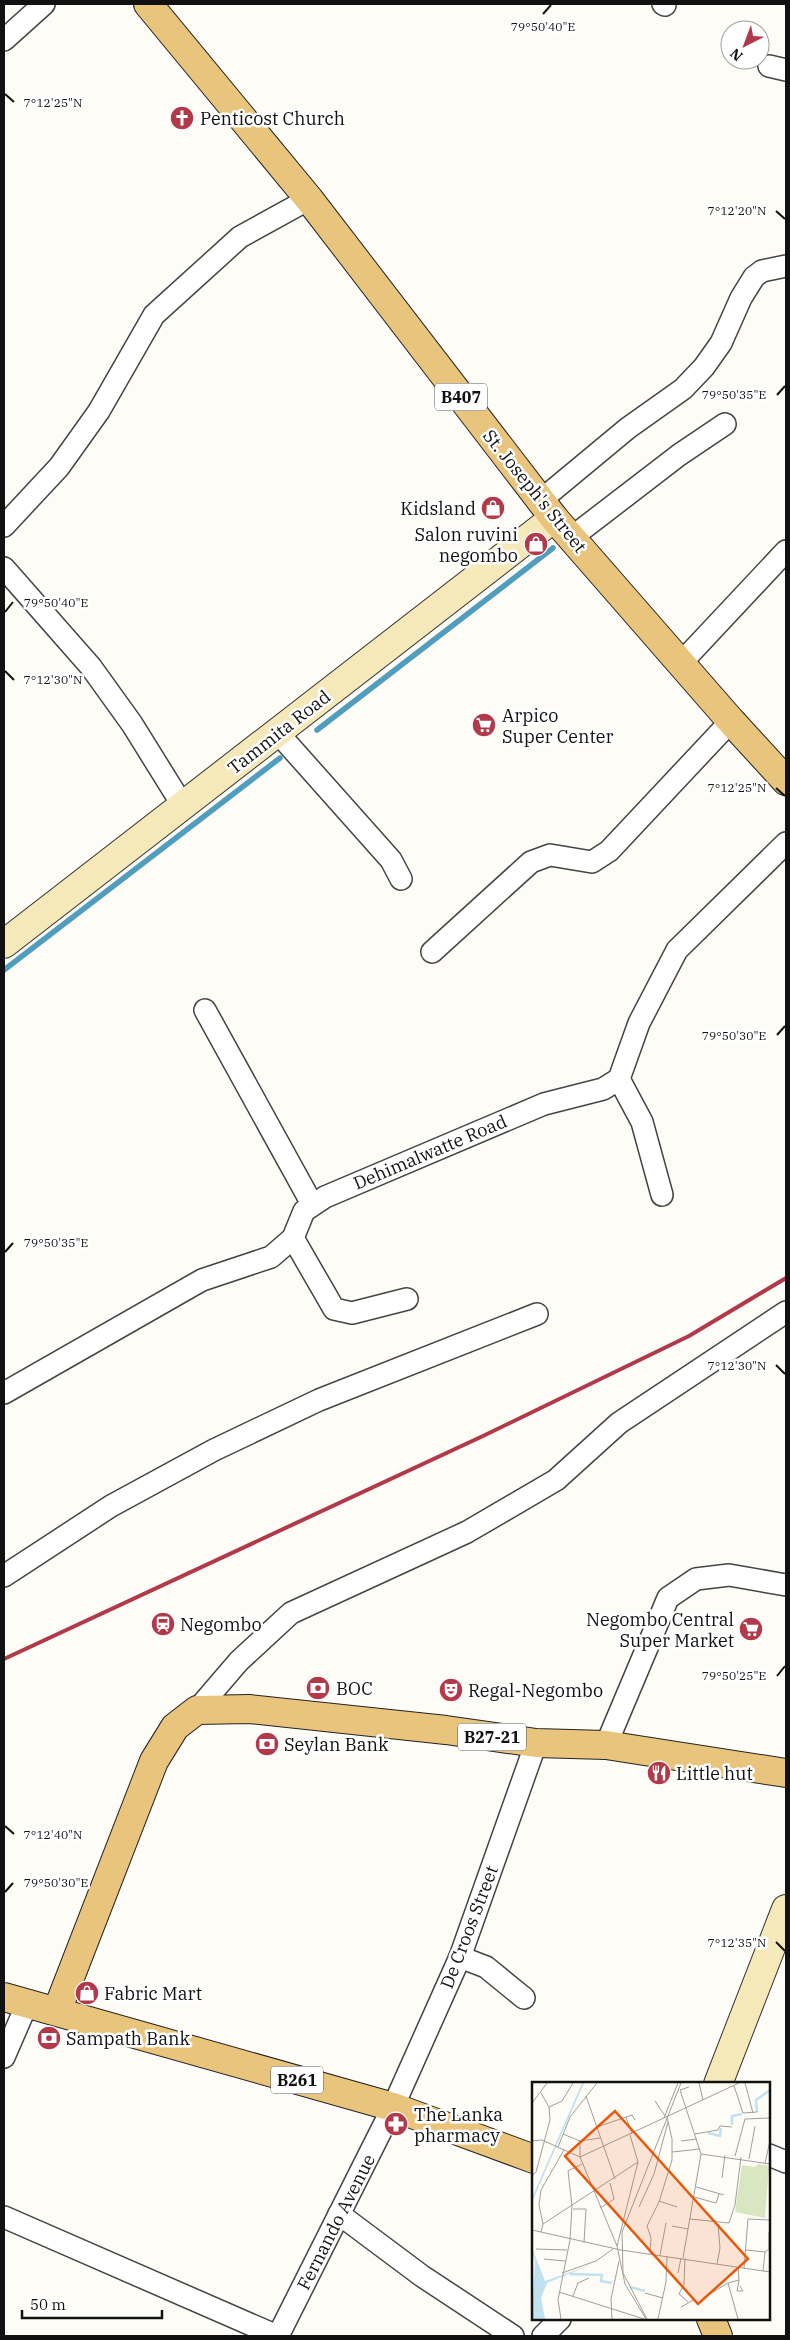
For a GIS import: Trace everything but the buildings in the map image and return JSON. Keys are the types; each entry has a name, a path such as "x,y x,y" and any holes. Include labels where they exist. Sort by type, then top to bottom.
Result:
{"main road":[{"name":"St. Joseph's Street","path":"148,4 309,199 555,519 731,721 786,781"},
{"name":"B27-21","path":"197,1710 249,1709 446,1730 536,1743 606,1745 786,1773"},
{"path":"57,2011 154,1762 174,1727 197,1710"},
{"name":"B261","path":"15,2000 393,2107 532,2158"},
{"path":"711,2320 718,2336"}],"street":[{"path":"4,40 44,4"},
{"path":"4,526 59,467 87,427 154,315 240,236 309,199"},
{"path":"555,519 628,428 683,389 704,367 721,343 741,298 754,277 762,271 786,266"},
{"path":"555,519 679,455 725,424"},
{"name":"Tammita Road","path":"4,944 555,519"},
{"path":"681,663 786,551"},
{"path":"4,568 91,667 132,724 184,806"},
{"path":"432,952 531,862 550,856 592,862 609,851 731,721"},
{"path":"278,733 391,860 401,879"},
{"path":"662,1196 642,1122 619,1079 639,1023 677,950 786,843"},
{"path":"4,1393 202,1280 271,1257 293,1238 304,1211 312,1204 204,1010"},
{"name":"Dehimalwatte Road","path":"312,1204 544,1104 603,1089 619,1079"},
{"path":"293,1238 334,1309 352,1313 407,1299"},
{"path":"197,1710 239,1661 291,1613 466,1532 556,1480 619,1423 786,1312"},
{"path":"4,1576 111,1506 214,1450 319,1400 537,1314"},
{"path":"606,1745 668,1598 696,1579 729,1575 786,1585"},
{"name":"De Croos Street","path":"393,2107 460,1957 536,1743"},
{"path":"719,2082 786,1909"},
{"path":"460,1957 486,1967 524,1998"},
{"path":"4,2057 15,2000"},
{"name":"Fernando Avenue","path":"278,2336 393,2107"},
{"path":"770,2155 786,2162"},
{"path":"339,2214 422,2276 513,2336"},
{"path":"4,2217 278,2336"},
{"path":"543,2336 559,2320"}],"waterway":[{"path":"317,730 553,548"},
{"path":"4,970 280,758"}],"railway":[{"path":"4,1659 483,1436 689,1336 786,1278"}],"place":[{"name":"Penticost Church","path":"182,118"},
{"name":"Kidsland","path":"493,508"},
{"name":"Salon ruvini negombo","path":"536,544"},
{"name":"Arpico Super Center","path":"484,725"},
{"name":"Negombo","path":"163,1624"},
{"name":"Negombo Central Super Market","path":"751,1629"},
{"name":"BOC","path":"318,1688"},
{"name":"Regal-Negombo","path":"451,1690"},
{"name":"Seylan Bank","path":"267,1744"},
{"name":"Little hut","path":"659,1773"},
{"name":"Fabric Mart","path":"87,1993"},
{"name":"Sampath Bank","path":"49,2038"},
{"name":"The Lanka pharmacy","path":"396,2124"}]}
